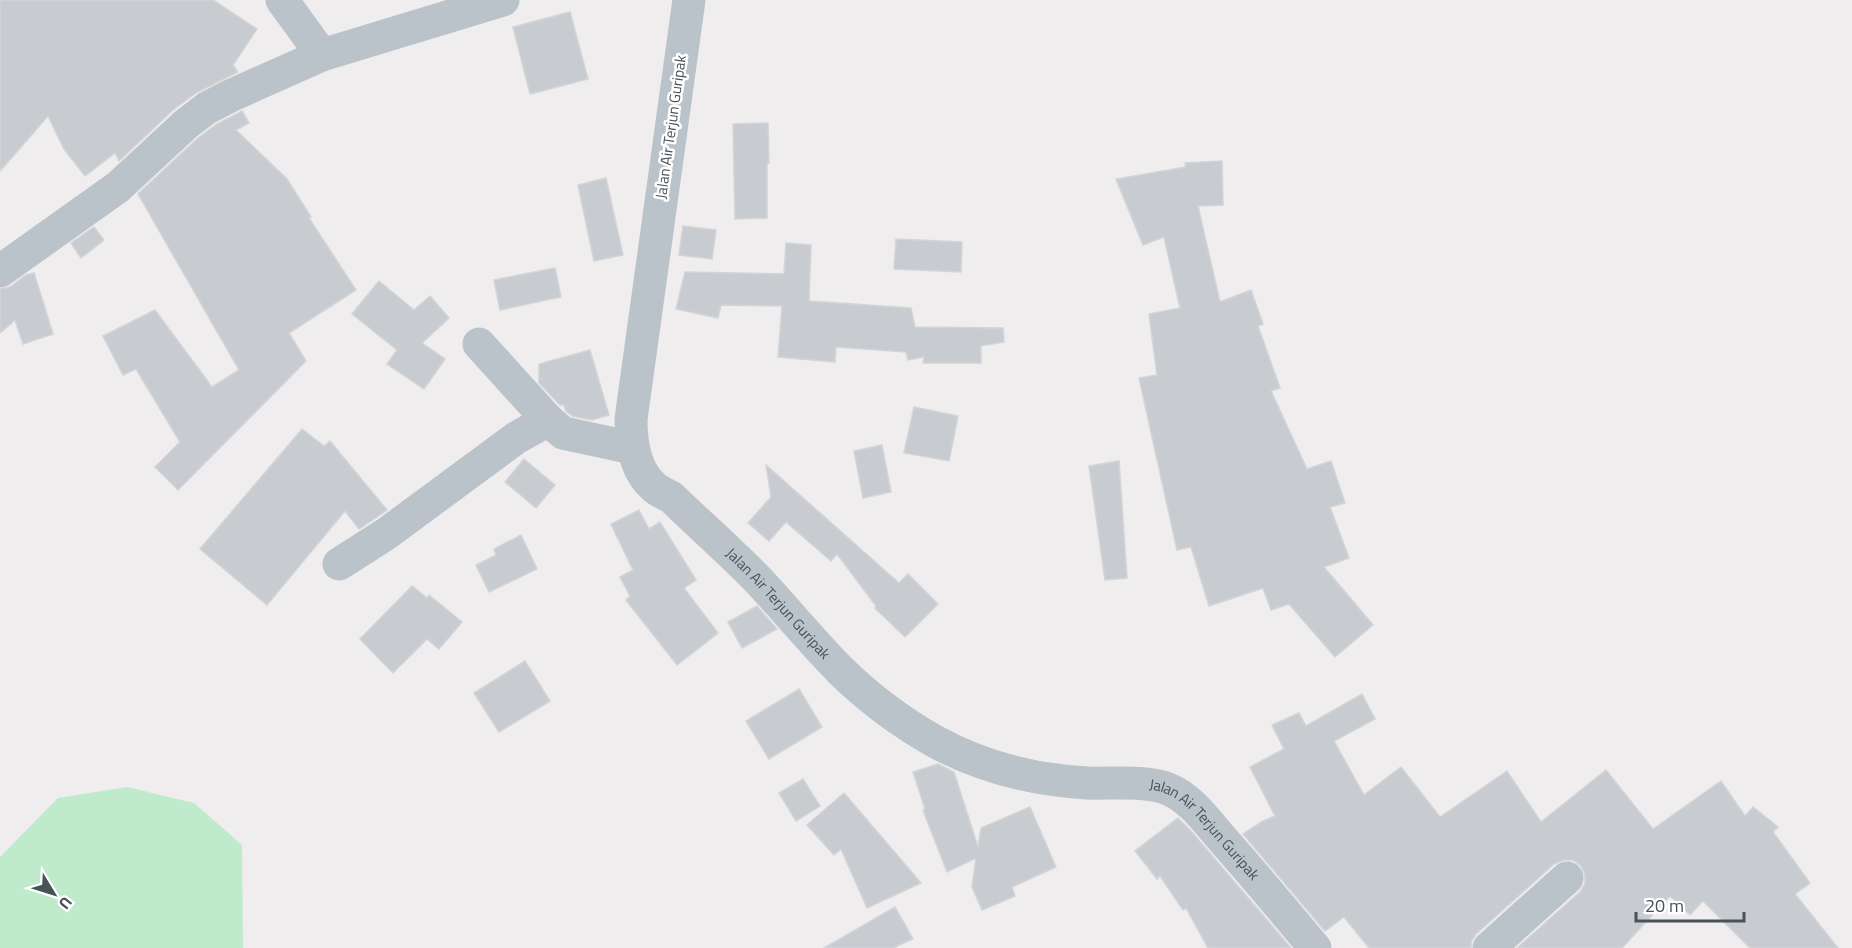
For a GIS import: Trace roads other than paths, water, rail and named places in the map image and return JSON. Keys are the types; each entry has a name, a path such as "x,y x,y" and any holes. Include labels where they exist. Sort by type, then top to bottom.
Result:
{"street":[{"path":"282,0 322,55"},
{"path":"0,271 117,187 186,124 207,108 322,55 503,0"},
{"name":"Jalan Air Terjun Guripak","path":"689,0 631,419 633,448 645,475 654,487 671,497 759,581 842,671 868,695 907,725 969,758 1003,769 1072,782 1155,785 1174,792 1191,804 1315,948"},
{"path":"479,344 548,420 563,433 633,448"},
{"path":"339,564 386,534 516,438 548,420"},
{"path":"1490,948 1568,878"}]}
